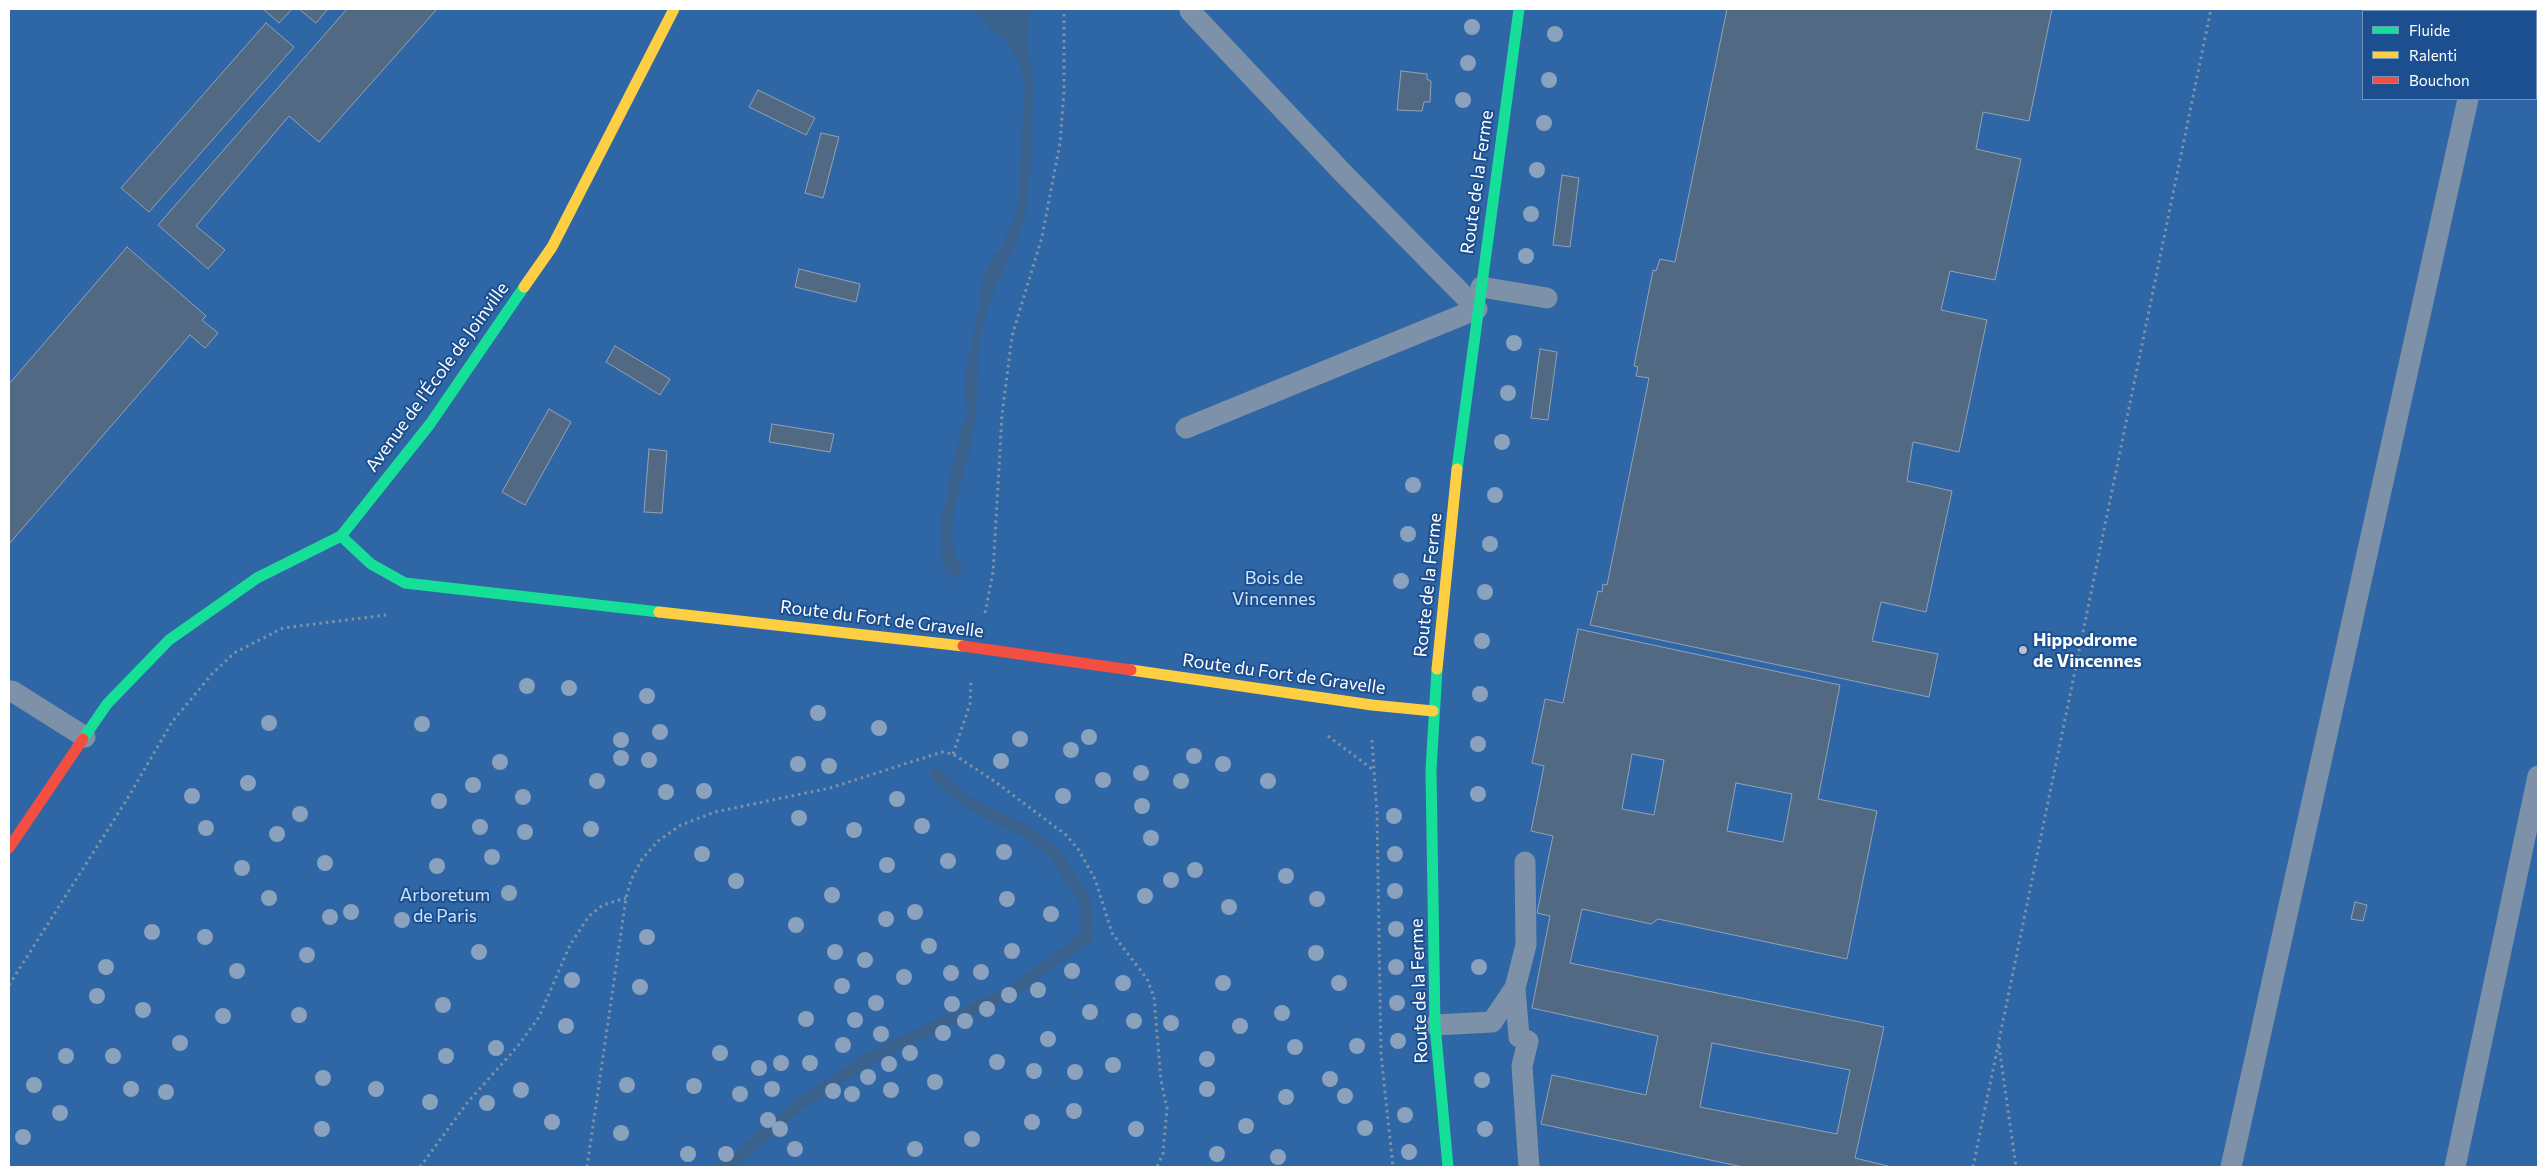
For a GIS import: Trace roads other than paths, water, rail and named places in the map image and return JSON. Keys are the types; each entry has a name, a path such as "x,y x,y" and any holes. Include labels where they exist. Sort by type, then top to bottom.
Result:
{"street":[{"name":"Avenue de l'École de Joinville","path":"9,848 107,704 169,640 257,578 342,536 430,424 552,247 674,9"},
{"name":"Route de la Ferme","path":"1448,1167 1435,1025 1431,770 1433,711 1457,471 1477,309 1519,9"},
{"name":"Route du Fort de Gravelle","path":"342,536 371,564 406,583 974,647 1433,711"}],"lane":[{"path":"1186,428 1477,309 1343,173 1190,11"},
{"path":"2231,1167 2468,100"},
{"path":"1480,287 1547,298"},
{"path":"12,691 85,737"},
{"path":"2455,1167 2538,776"},
{"path":"1525,862 1526,945 1515,988 1519,1036 1528,1041 1522,1066 1529,1167"},
{"path":"1435,1025 1492,1022 1515,988"}],"waterway":[{"path":"984,303 988,280 999,258"},
{"path":"953,487 968,428"},
{"path":"722,1167 730,1164 800,1104 875,1055 1012,991 1088,936 1085,901 1055,854 1026,831 991,815 961,798 936,774"}],"place":[{"name":"Hippodrome de Vincennes","path":"2023,650"}],"park label":[{"name":"Bois de Vincennes","path":"1274,588"},
{"name":"Arboretum de Paris","path":"445,905"}]}
